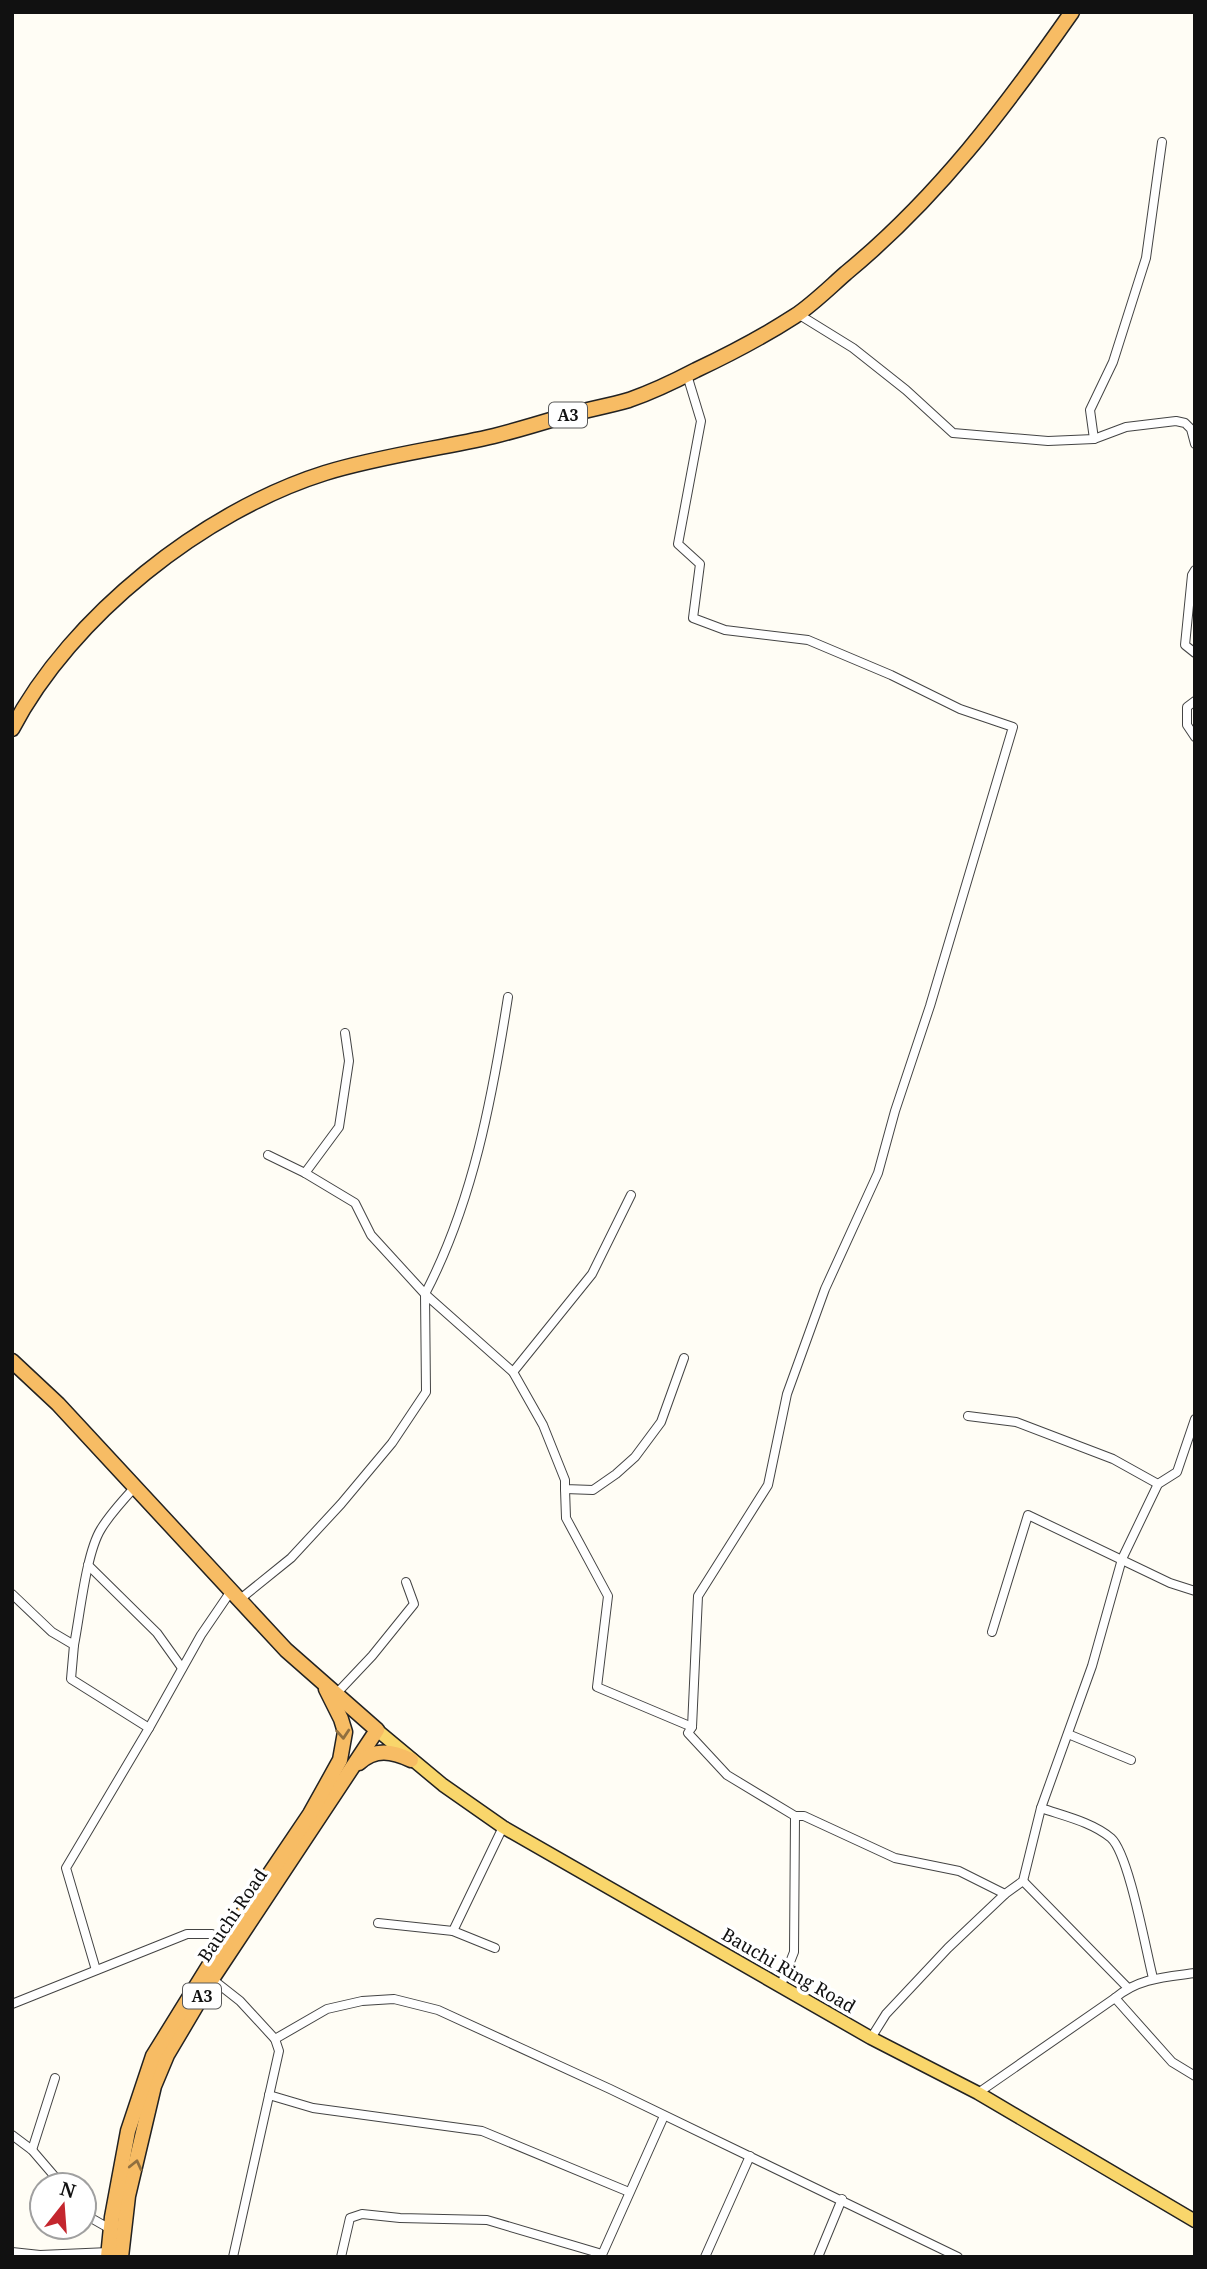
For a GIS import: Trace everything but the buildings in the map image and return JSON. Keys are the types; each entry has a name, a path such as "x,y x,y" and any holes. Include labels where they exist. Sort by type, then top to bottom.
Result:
{"highway":[{"name":"A3","path":"12,729 37,689 68,650 96,618 138,579 181,545 273,492 338,470 400,454 495,436 631,399 687,374 798,314 875,250 939,186 1013,97 1072,12"},
{"name":"A3","path":"12,1361 58,1404 286,1650 377,1730 355,1766"},
{"name":"Bauchi Road","path":"112,2255 112,2230 128,2132 146,2072 169,2028 324,1790 340,1760 345,1732 338,1712 320,1679"},
{"path":"355,1766 378,1752 392,1753 411,1760"},
{"name":"Bauchi Road","path":"112,2255 155,2086 167,2055 212,1979 355,1766"}],"main road":[{"name":"Bauchi Ring Road","path":"377,1730 411,1760 503,1827 871,2038 978,2093 1195,2221"}],"street":[{"path":"1094,439 1090,410 1113,362 1146,258 1162,142"},
{"path":"798,314 853,348 906,390 953,433 1021,440 1094,439 1126,427 1176,421 1185,423 1191,429 1195,444"},
{"path":"687,374 701,421 678,544 700,564 693,618 725,630 808,640 891,675 960,709 1013,727 878,1173 825,1289 786,1394 768,1485 698,1596 692,1727 688,1733 727,1774 795,1816 804,1816 895,1858 959,1871 1005,1894"},
{"path":"1195,570 1192,575 1185,645 1195,653"},
{"path":"1195,701 1187,707 1187,725 1195,737"},
{"path":"96,1970 66,1868 182,1668 235,1595 291,1558 392,1443 426,1392 425,1294 440,1266 478,1156 508,997"},
{"path":"305,1173 339,1127 349,1061 345,1033"},
{"path":"268,1155 305,1173 355,1203 371,1235 425,1294 513,1372 542,1425 565,1480 566,1518 608,1595 597,1687 692,1727"},
{"path":"513,1372 592,1274 631,1195"},
{"path":"565,1489 593,1490 635,1457 661,1422 684,1358"},
{"path":"968,1416 1016,1422 1114,1459 1158,1484"},
{"path":"871,2038 886,2014 948,1948 1005,1894 1023,1881 1041,1808 1092,1666 1122,1559 1158,1484 1177,1472 1195,1419"},
{"path":"135,1487 99,1531 88,1565 71,1679 149,1728"},
{"path":"992,1632 1028,1515 1170,1583 1195,1591"},
{"path":"88,1565 158,1633 182,1668"},
{"path":"337,1693 372,1656 414,1604 406,1582"},
{"path":"12,1594 52,1632 74,1645"},
{"path":"1068,1734 1131,1760"},
{"path":"1041,1808 1084,1823 1112,1839 1125,1865 1153,1978"},
{"path":"781,1985 794,1952 795,1816"},
{"path":"453,1931 503,1827"},
{"path":"1023,1881 1127,1987"},
{"path":"378,1923 453,1931 495,1948"},
{"path":"12,2004 187,1934 212,1934 223,1943"},
{"path":"978,2093 1127,1987 1153,1978 1195,1973"},
{"path":"212,1979 240,2001 275,2039 279,2051 233,2257"},
{"path":"1115,1998 1172,2062 1195,2076"},
{"path":"275,2039 327,2009 362,2001 394,2000 438,2010 842,2199 958,2257"},
{"path":"32,2150 55,2078"},
{"path":"269,2095 313,2108 482,2130 629,2192"},
{"path":"341,2257 350,2218 362,2214 400,2218 487,2220 601,2255 664,2116"},
{"path":"12,2134 32,2150 49,2171"},
{"path":"705,2257 750,2156"},
{"path":"818,2257 842,2199"},
{"path":"98,2222 112,2230"},
{"path":"12,2252 40,2255 112,2255"}]}
